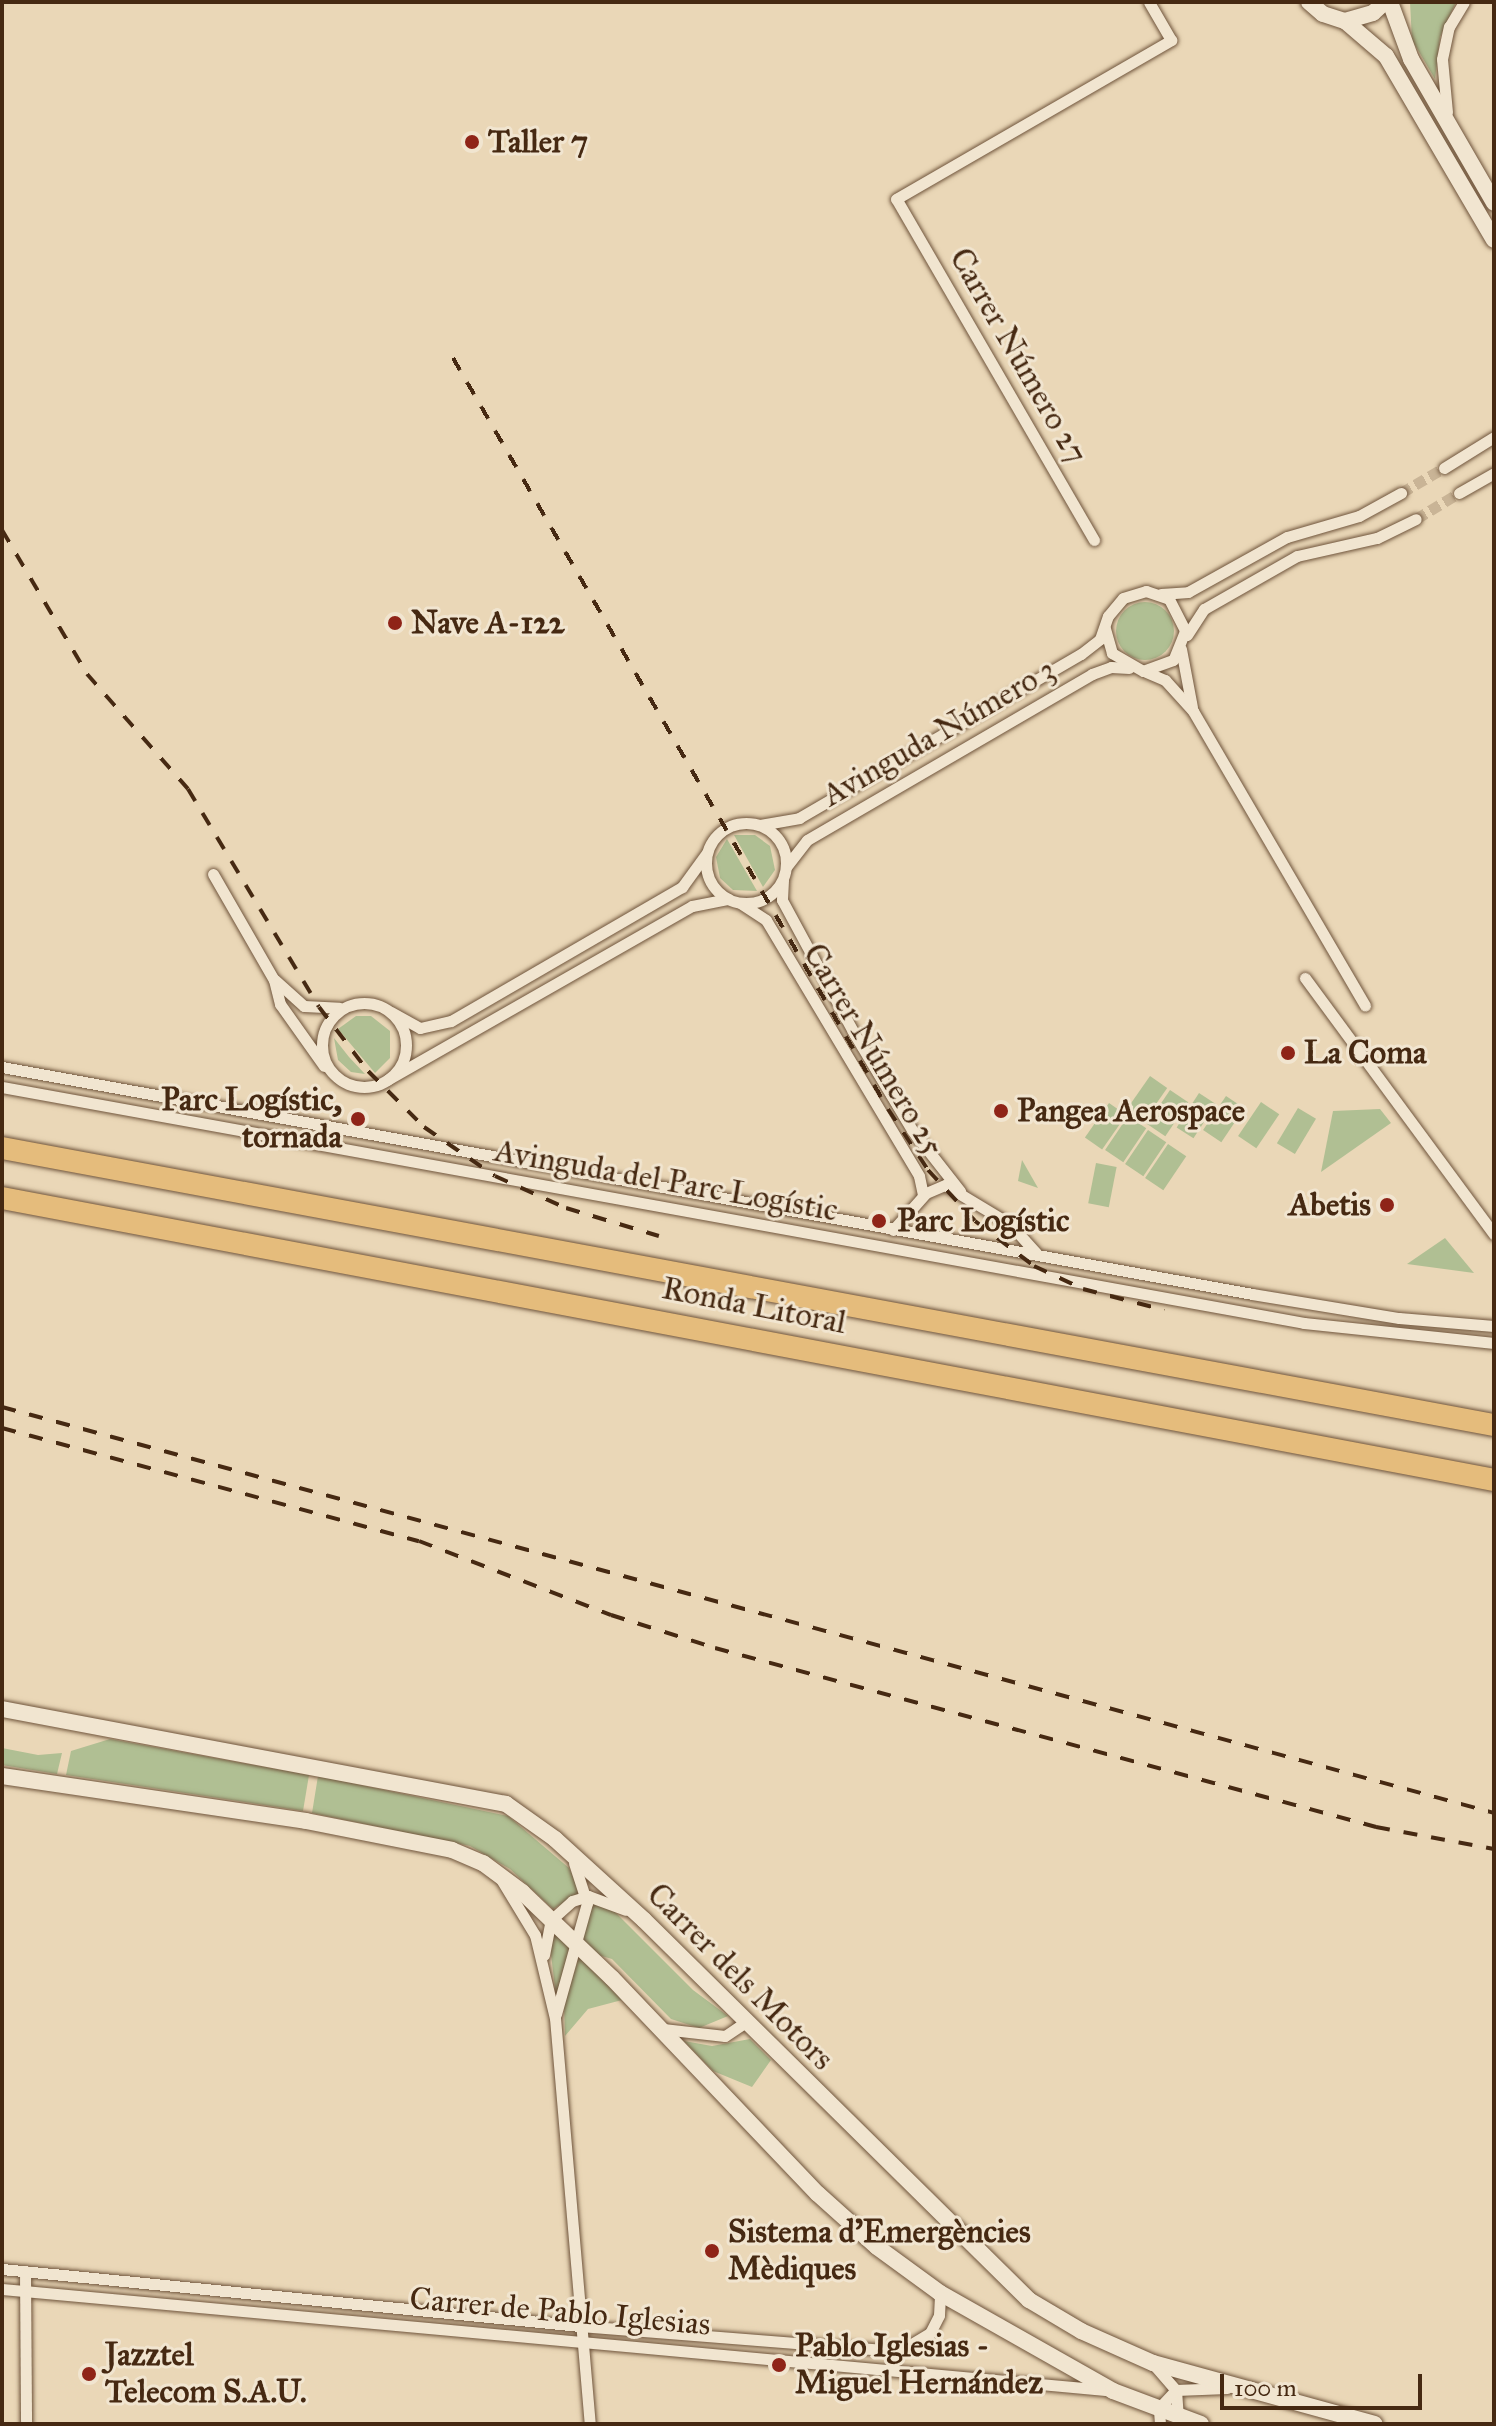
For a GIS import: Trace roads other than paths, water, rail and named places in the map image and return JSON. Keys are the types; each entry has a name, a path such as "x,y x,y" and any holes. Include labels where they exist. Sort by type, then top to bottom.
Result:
{"highway":[{"name":"Ronda Litoral","path":"2,1148 1494,1425"},
{"name":"Ronda Litoral","path":"2,1198 1494,1480"}],"street":[{"name":"Carrer Número 27","path":"1094,540 896,199 1171,40 1149,2"},
{"path":"1309,2 1323,14 1345,21 1360,20 1388,2 1411,59 1494,203"},
{"path":"1451,128 1442,93 1442,59 1449,27 1464,2"},
{"path":"1345,21 1386,56 1494,240"},
{"path":"1444,468 1494,437"},
{"path":"1459,493 1494,473"},
{"path":"1365,1005 1193,711 1165,680 1138,670 1112,653 1105,628 1123,598 1188,592 1287,537 1359,516 1401,493"},
{"path":"1138,670 1165,666 1182,646 1201,612 1297,556 1377,538 1416,519"},
{"path":"1158,593 1178,608 1193,711"},
{"name":"Avinguda Número 3","path":"760,825 799,818 1081,654 1105,628"},
{"name":"Avinguda Número 3","path":"786,867 807,840 1092,674 1111,667 1138,670"},
{"path":"213,874 274,980 280,1004 303,1043 333,1075 355,1086 387,1080 692,906 766,898 783,880 786,867 781,843 760,825 732,824 711,841 706,854 682,887 451,1021 420,1028 369,1002 312,1009 274,980"},
{"path":"706,854 710,882 734,901"},
{"name":"Carrer Número 25","path":"783,880 781,895 790,917 893,1100 960,1191"},
{"name":"Carrer Número 25","path":"734,901 770,927 919,1176 923,1195 893,1230"},
{"path":"1305,978 1494,1234"},
{"path":"333,1075 321,1040 328,1021 346,1006"},
{"path":"387,1080 401,1065 406,1043 391,1012"},
{"name":"Avinguda del Parc Logístic","path":"2,1067 1042,1257 1399,1318 1494,1326"},
{"name":"Avinguda del Parc Logístic","path":"2,1087 1265,1317 1494,1346"},
{"path":"923,1195 941,1185 960,1191 1010,1224 1042,1257"},
{"name":"Carrer dels Motors","path":"2,1709 506,1804 555,1839 644,1920 968,2245 1029,2300 1081,2331 1153,2363 1234,2388 1375,2424"},
{"path":"2,1776 306,1821 452,1850 495,1870 551,1920 662,2029 818,2194 940,2293 1160,2416 1201,2424"},
{"path":"555,1839 580,1871 588,1896 555,2018"},
{"path":"495,1870 535,1935 544,1960 555,2018 590,2424"},
{"path":"544,1960 551,1920 565,1904 588,1896 644,1920"},
{"path":"662,2029 725,2036 747,2021"},
{"name":"Carrer de Pablo Iglesias","path":"2,2269 580,2326 900,2351 930,2333 939,2315 940,2293"},
{"path":"25,2271 26,2424"},
{"name":"Carrer de Pablo Iglesias","path":"2,2289 1113,2391"},
{"path":"1153,2363 1176,2390 1178,2420"},
{"path":"1176,2390 1234,2388"},
{"path":"1160,2416 1176,2390"}],"tunnel":[{"path":"1401,493 1444,468"},
{"path":"1416,519 1459,493"}],"railway":[{"path":"453,358 888,1109 928,1170 975,1221 1034,1266 1083,1289 1164,1310"},
{"path":"2,530 87,674 188,789 319,1007 368,1071 424,1127 495,1176 566,1208 659,1236"},
{"path":"2,1407 1494,1813"},
{"path":"2,1428 419,1541 611,1615 715,1648 1376,1827 1494,1849"}],"place":[{"name":"Taller 7","path":"472,142"},
{"name":"Nave A-122","path":"395,623"},
{"name":"La Coma","path":"1288,1053"},
{"name":"Pangea Aerospace","path":"1001,1111"},
{"name":"Parc Logístic, tornada","path":"358,1119"},
{"name":"Abetis","path":"1387,1205"},
{"name":"Parc Logístic","path":"879,1221"},
{"name":"Sistema d'Emergències Mèdiques","path":"712,2251"},
{"name":"Pablo Iglesias - Miguel Hernández","path":"779,2365"},
{"name":"Jazztel Telecom S.A.U.","path":"89,2374"}]}
